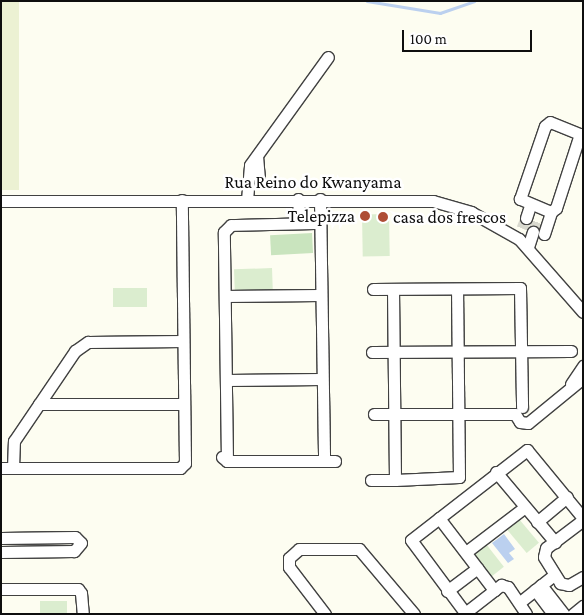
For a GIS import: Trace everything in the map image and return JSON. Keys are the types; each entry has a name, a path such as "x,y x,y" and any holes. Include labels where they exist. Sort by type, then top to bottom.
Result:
{"street":[{"path":"247,200 250,165 328,57"},
{"path":"550,122 575,129 580,134 556,208 541,209 520,198 545,124 550,122"},
{"path":"257,156 260,199"},
{"path":"298,199 299,218"},
{"path":"316,219 299,218 226,228 227,380 224,459 330,460 321,379 317,199"},
{"name":"Rua Reino do Kwanyama","path":"1,201 317,199 433,202 530,231 583,312"},
{"path":"182,200 182,341 182,404 185,463 180,468 7,468 14,441 75,351 88,342 182,341"},
{"path":"530,231 541,209"},
{"path":"530,231 541,209"},
{"path":"373,288 393,290 520,288 520,351 527,413"},
{"path":"371,480 459,477 460,415 457,289"},
{"path":"393,290 396,414 395,480"},
{"path":"225,296 319,295"},
{"path":"372,352 572,351"},
{"path":"568,388 583,366"},
{"path":"374,414 460,415 527,413 583,378"},
{"path":"227,380 321,379"},
{"path":"39,404 182,404"},
{"path":"526,614 520,602 508,587 494,590 466,613 409,542 496,472 527,450 583,519 544,553 554,575 569,585 583,578"},
{"path":"496,472 555,542"},
{"path":"537,522 567,497"},
{"path":"466,552 525,506"},
{"path":"439,518 494,590"},
{"path":"1,538 75,537 82,543 74,551 1,552"},
{"path":"325,614 289,567 289,558 299,549 359,549 414,614"},
{"path":"447,591 477,568"},
{"path":"520,602 554,575"},
{"path":"538,588 553,614"},
{"path":"538,588 564,614"},
{"path":"1,589 78,589 83,614"},
{"path":"573,614 583,606"}],"green space":[{"path":"1,1 19,1 19,190 1,190"},
{"path":"362,214 389,214 390,256 363,256"},
{"path":"312,233 313,253 271,255 270,235"},
{"path":"272,268 273,291 235,292 234,269"},
{"path":"113,288 147,288 147,307 113,307"},
{"path":"519,519 539,543 527,553 507,529"},
{"path":"486,544 504,567 491,577 473,554"},
{"path":"40,601 67,601 67,614 40,614"}],"water":[{"path":"504,534 515,549 509,553 514,559 508,563 492,543"}],"building":[{"path":"329,214 350,214 350,223 329,223"}],"waterway":[{"path":"367,1 440,13 474,1"}],"tunnel":[{"path":"314,212 315,217"},
{"path":"522,228 526,218"},
{"path":"533,232 537,221"}],"place":[{"name":"Telepizza","path":"365,216"},
{"name":"casa dos frescos","path":"383,217"}]}
